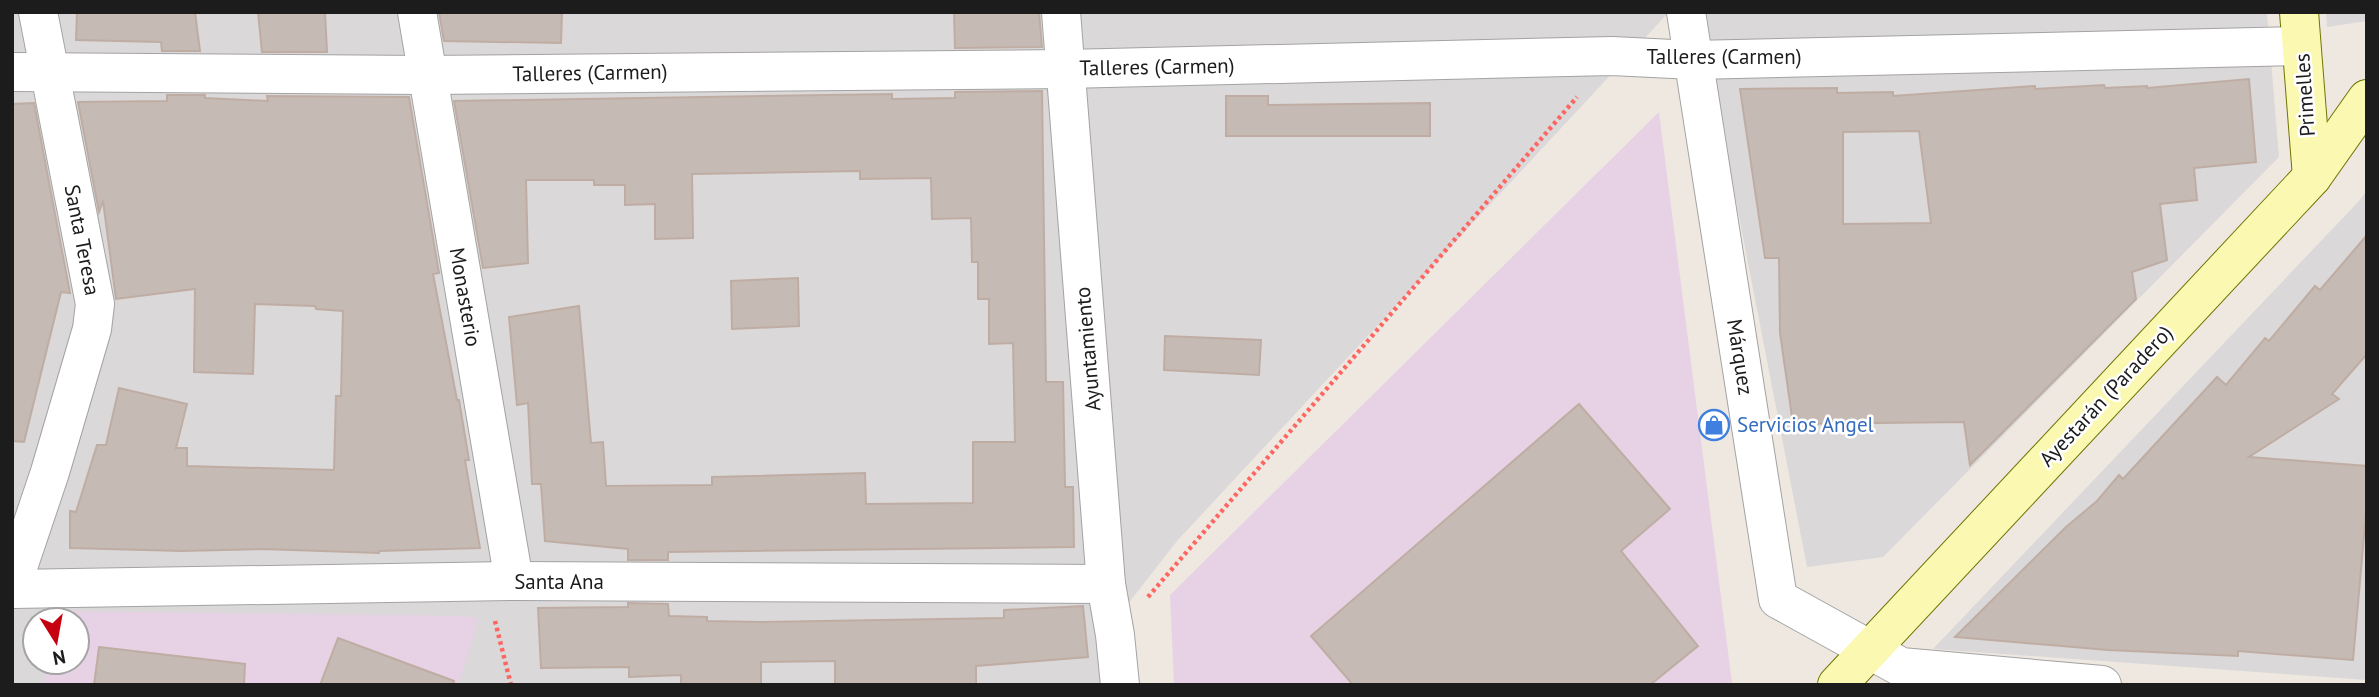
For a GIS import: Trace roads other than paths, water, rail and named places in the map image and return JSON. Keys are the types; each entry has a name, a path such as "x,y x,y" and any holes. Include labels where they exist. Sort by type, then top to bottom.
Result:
{"main road":[{"name":"Primelles","path":"2300,29 2312,177"},
{"name":"Ayestarán (Paradero)","path":"1837,685 2312,177 2367,99"}],"street":[{"name":"Santa Teresa","path":"12,587 50,472 92,329 94,304 30,71 38,12"},
{"name":"Monasterio","path":"417,12 499,582"},
{"name":"Ayuntamiento","path":"1061,12 1106,584 1120,685"},
{"name":"Márquez","path":"1686,12 1778,599 1869,648"},
{"name":"Talleres (Carmen)","path":"30,71 426,75 1066,69 1612,56 1693,60 2300,29"},
{"name":"Santa Ana","path":"12,587 499,582 1106,584"},
{"path":"1869,648 1900,676 2102,685"}],"place":[{"name":"Servicios Angel","path":"1714,425"}]}
